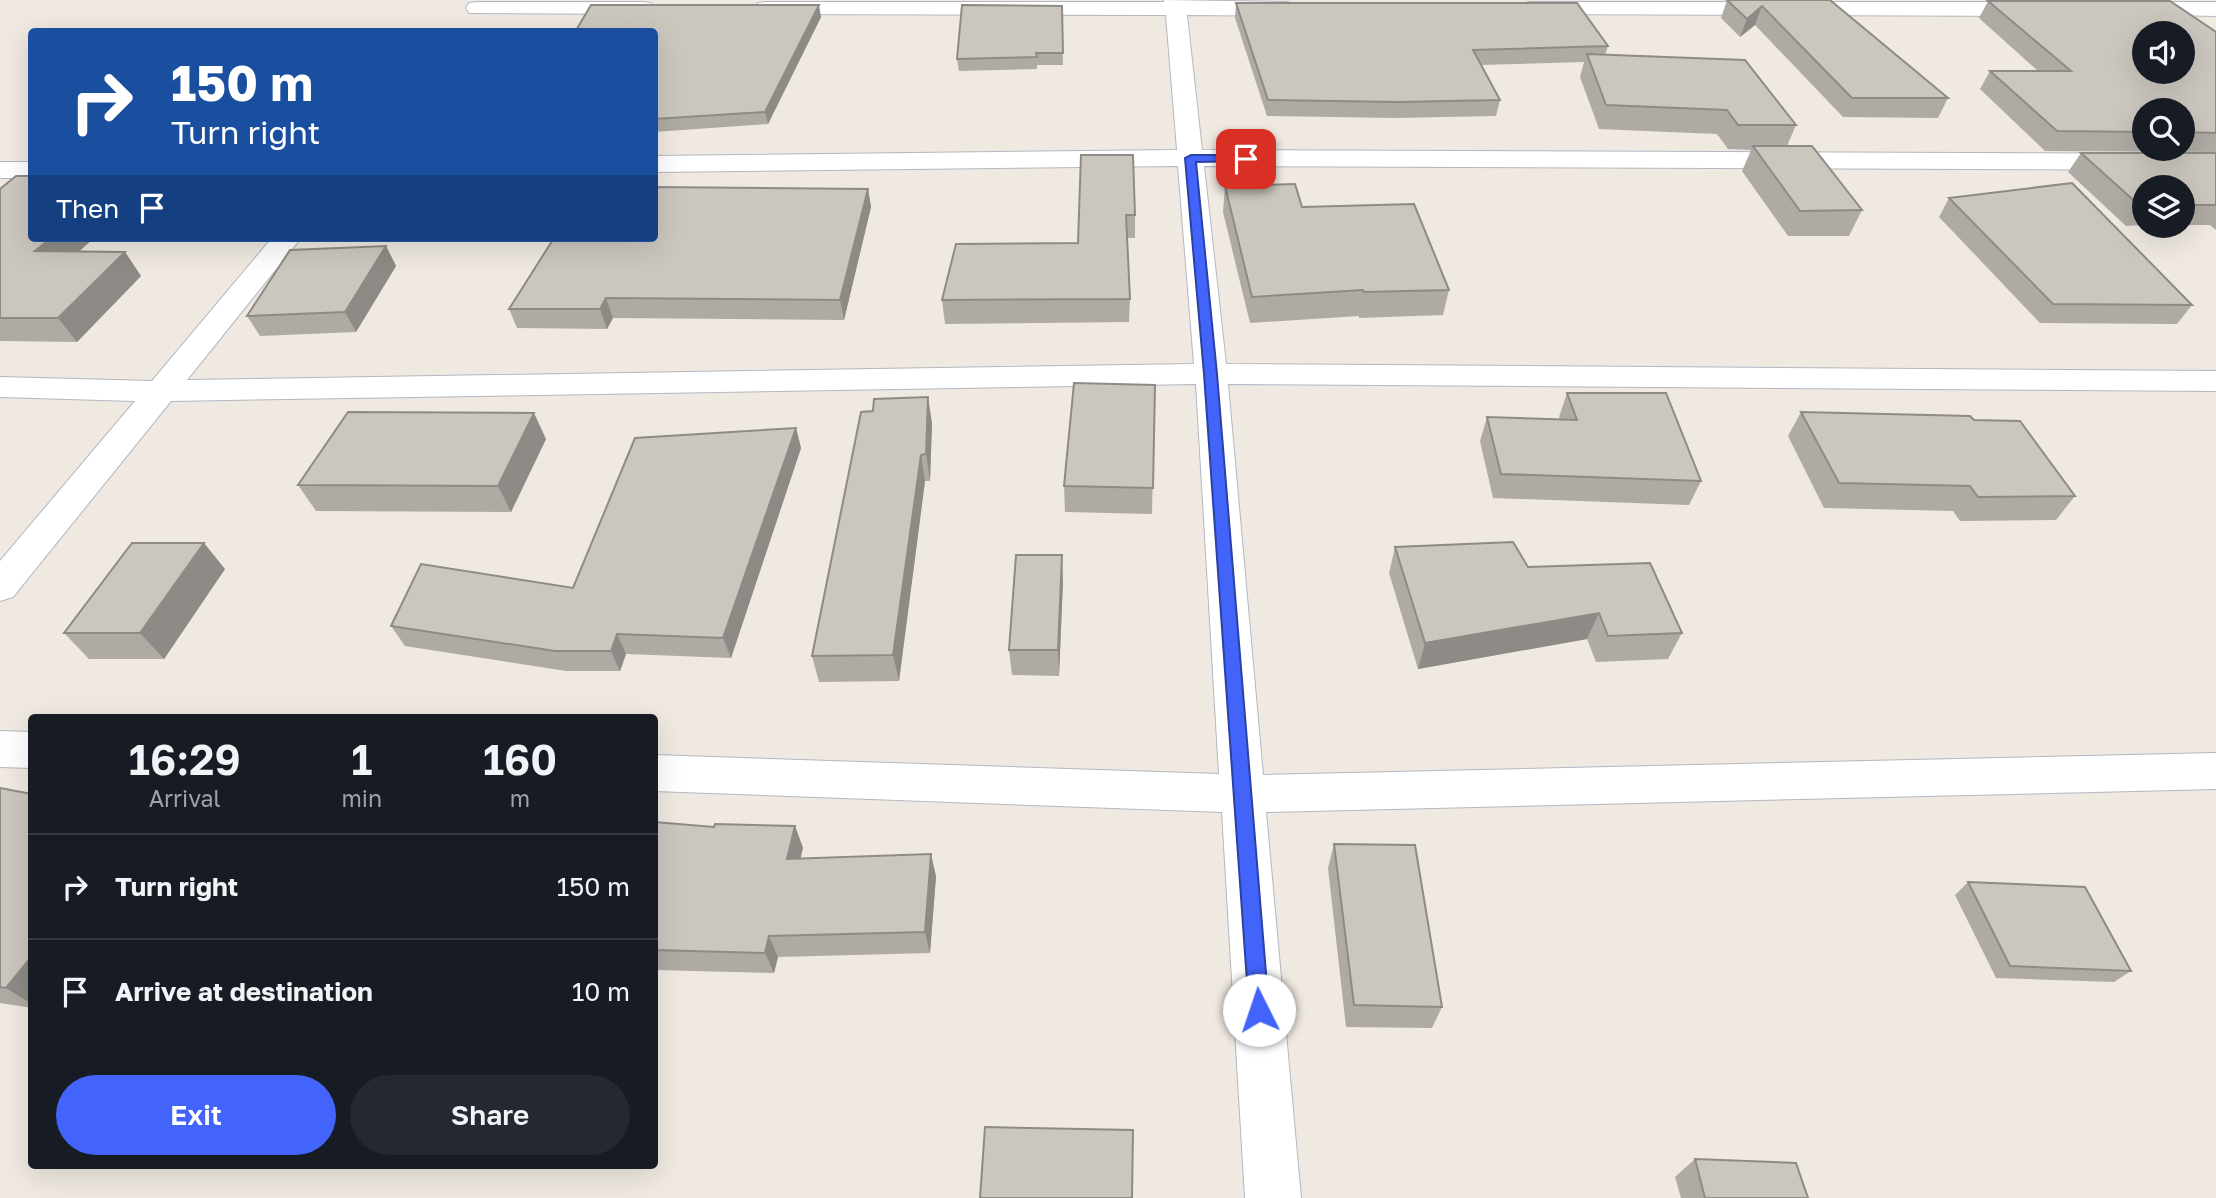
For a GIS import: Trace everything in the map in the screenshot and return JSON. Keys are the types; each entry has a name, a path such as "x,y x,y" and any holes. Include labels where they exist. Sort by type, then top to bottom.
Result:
{"street":[{"path":"743,8 1176,4 1315,9"},
{"path":"1176,4 1211,374 1273,1198"},
{"path":"475,11 659,8"},
{"path":"1509,9 2063,9"},
{"path":"2105,9 2216,9"},
{"path":"658,164 1191,158 2216,162"},
{"path":"0,170 28,170"},
{"path":"0,587 285,242"},
{"path":"0,387 162,391 1211,374 2216,381"},
{"path":"0,749 28,750"},
{"path":"658,773 1242,794 2216,771"}],"building":[{"path":"1727,0 1830,0 1948,98 1852,98 1762,6 1747,19"},
{"path":"1988,1 2170,1 2216,32 2216,133 2195,132 2195,98 2132,98 2132,132 2057,131 1990,71 2071,71"},
{"path":"1236,3 1577,3 1608,46 1473,50 1500,100 1268,100"},
{"path":"591,5 819,5 765,112 658,119 658,28 577,28"},
{"path":"962,5 1062,6 1063,53 1036,53 1037,57 957,59"},
{"path":"1587,54 1745,60 1796,125 1738,125 1727,110 1606,105"},
{"path":"1753,146 1812,146 1862,210 1800,211"},
{"path":"2081,153 2132,153 2132,161 2195,161 2195,153 2216,153 2216,205 2195,205 2195,175 2132,175 2132,199"},
{"path":"1081,155 1133,155 1135,215 1126,215 1130,299 942,300 956,244 1078,243"},
{"path":"16,176 28,176 28,242 46,242 35,251 125,252 58,318 0,318 0,189"},
{"path":"2072,183 2192,305 2053,304 1949,198"},
{"path":"1295,184 1302,207 1414,204 1449,290 1363,290 1252,297 1225,186"},
{"path":"658,187 868,189 840,300 606,298 600,309 509,309 551,242 658,242"},
{"path":"386,246 345,312 247,316 290,250"},
{"path":"1074,383 1155,385 1153,488 1064,486"},
{"path":"1567,393 1666,393 1701,481 1501,474 1487,417 1577,420"},
{"path":"928,397 926,454 921,455 893,655 812,656 861,412 873,411 874,399"},
{"path":"348,412 534,413 498,486 298,485"},
{"path":"1801,412 1970,416 1974,420 2020,421 2075,496 1978,497 1970,486 1839,483"},
{"path":"796,428 723,638 617,634 611,651 555,651 391,626 421,564 573,588 635,438"},
{"path":"1513,542 1528,567 1650,563 1682,633 1608,636 1599,613 1425,643 1395,547"},
{"path":"132,543 204,543 140,633 64,633"},
{"path":"1016,555 1062,555 1058,650 1009,650"},
{"path":"0,788 28,793 28,961 6,988 0,987"},
{"path":"658,822 714,827 715,824 795,826 787,859 931,854 925,932 769,936 765,953 658,950"},
{"path":"1334,844 1415,845 1442,1007 1354,1005"},
{"path":"1968,882 2085,887 2131,971 2010,966"},
{"path":"985,1127 1133,1130 1132,1198 980,1198"},
{"path":"1695,1159 1796,1163 1808,1198 1705,1198"}],"route":[{"path":"1246,159 1191,158 1211,374 1259,1010"}]}
